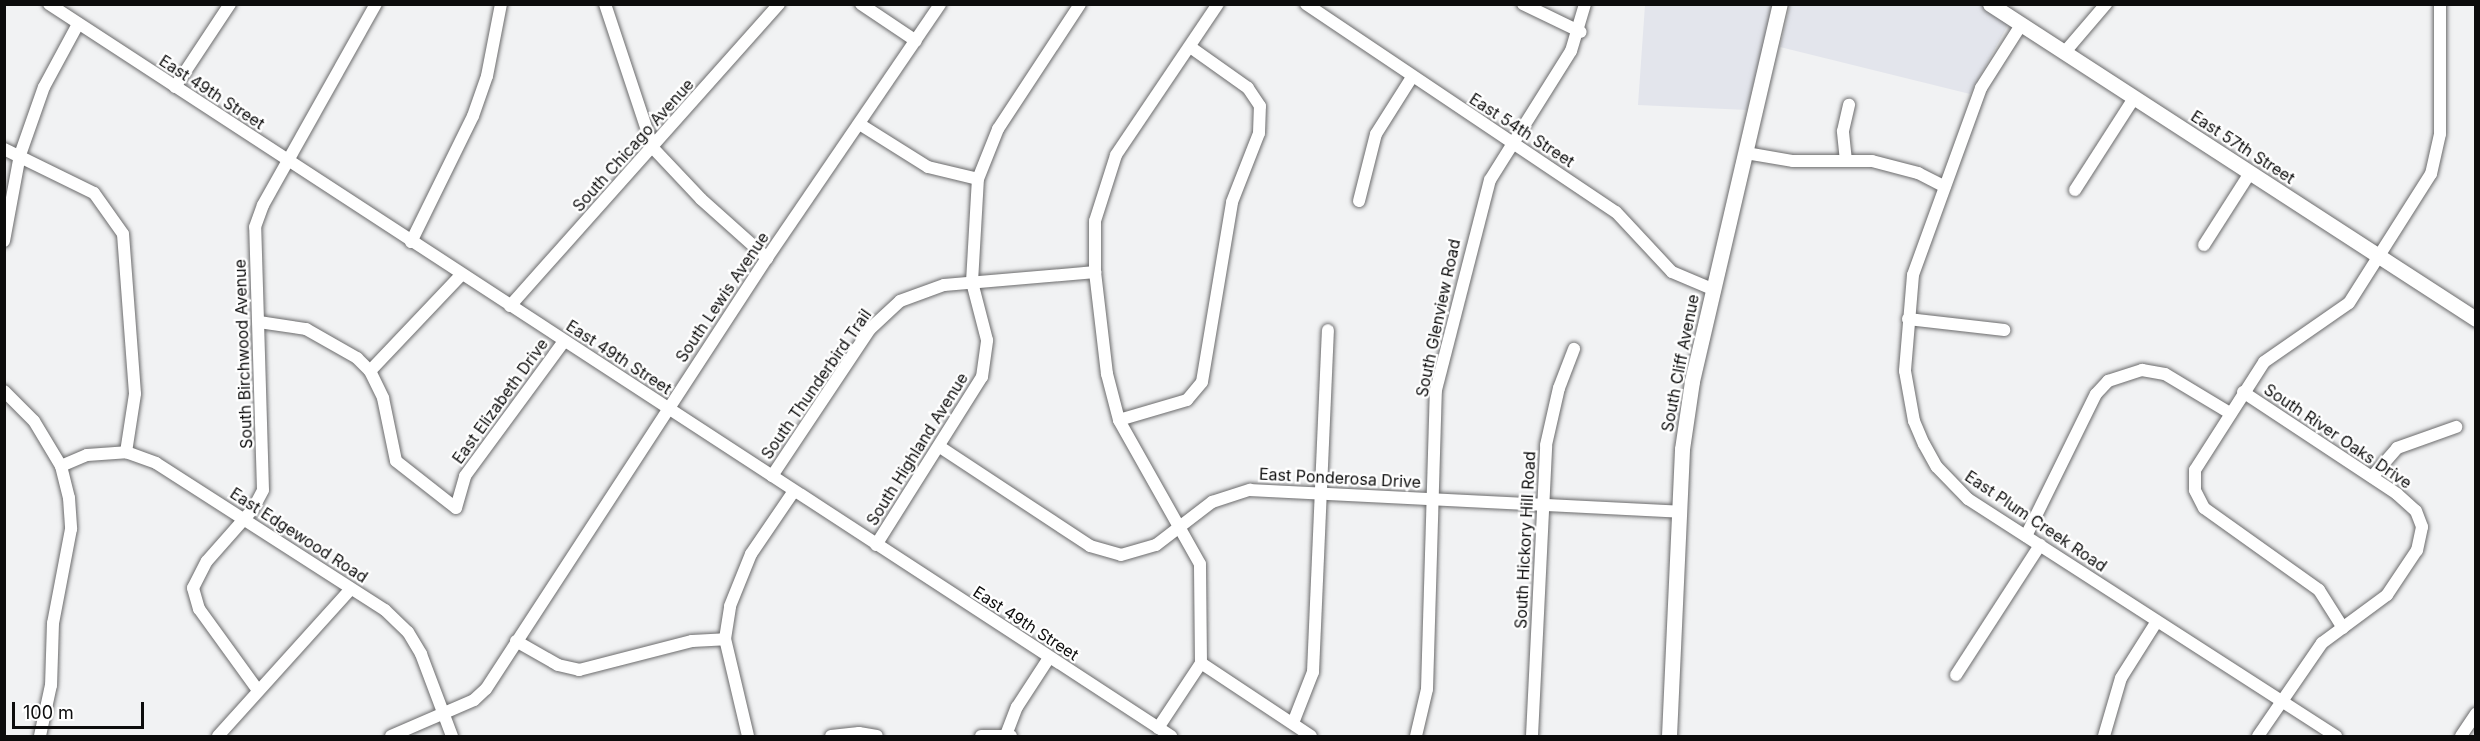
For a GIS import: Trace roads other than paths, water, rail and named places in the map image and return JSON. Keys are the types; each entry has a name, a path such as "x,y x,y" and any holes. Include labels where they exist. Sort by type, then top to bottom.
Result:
{"main road":[{"name":"South Cliff Avenue","path":"1669,736 1679,512 1692,381 1780,4"},
{"name":"East 57th Street","path":"1990,4 2475,319"}],"street":[{"name":"East 49th Street","path":"49,4 461,275 1171,736"},
{"path":"175,87 230,4"},
{"name":"South Birchwood Avenue","path":"257,689 199,609 193,588 207,561 260,499 265,479 255,227 376,4"},
{"path":"411,242 473,116 488,76 501,4"},
{"name":"South Chicago Avenue","path":"510,306 779,4"},
{"path":"861,4 916,41"},
{"name":"South Lewis Avenue","path":"391,736 482,694 767,258 861,124 940,4"},
{"name":"South Highland Avenue","path":"876,545 977,388 986,364 986,332 972,282 978,178 998,129 1080,4"},
{"path":"1158,728 1201,663 1200,564 1182,525 1148,478 1119,420 1107,374 1095,272 1095,221 1107,172 1218,4"},
{"name":"East 54th Street","path":"1306,4 1616,212 1672,273 1712,289"},
{"path":"1523,4 1581,32"},
{"name":"South Glenview Road","path":"1416,736 1427,689 1436,390 1476,221 1490,180 1581,32 1585,4"},
{"path":"2064,52 2106,4"},
{"path":"2343,628 2319,590 2199,503 2195,470 2228,412 2279,348 2342,311 2380,257 2431,174 2439,152 2440,4"},
{"path":"609,6 653,148 700,199 767,258"},
{"path":"4,241 20,155 44,87 78,24"},
{"name":"East Plum Creek Road","path":"2021,25 1981,88 1919,252 1908,319 1907,388 1914,421 1930,455 1957,490 2336,736"},
{"path":"1119,420 1187,400 1202,382 1232,202 1260,126 1260,106 1248,88 1190,47"},
{"path":"1359,201 1376,134 1412,77"},
{"path":"2075,190 2134,98"},
{"path":"1846,161 1843,131 1848,105"},
{"path":"861,124 928,167 978,178"},
{"path":"4,149 94,193 123,234 135,394 126,452"},
{"path":"1746,153 1793,161 1846,161 1899,167 1945,187"},
{"path":"2205,245 2250,173"},
{"name":"South Thunderbird Trail","path":"772,476 879,318 915,293 972,282 1095,272"},
{"path":"259,322 306,329 370,371 461,275"},
{"path":"1908,319 2004,330"},
{"path":"1293,723 1313,672 1319,494 1328,330"},
{"name":"East Elizabeth Drive","path":"370,371 382,398 396,461 456,508 465,476 564,341"},
{"name":"South Hickory Hill Road","path":"1532,736 1546,445 1558,388 1574,349"},
{"path":"2026,536 2096,394 2108,381 2142,370 2165,374 2228,412"},
{"path":"4,391 34,422 66,479 71,529 52,624 51,685 40,736"},
{"name":"South River Oaks Drive","path":"2242,392 2372,477 2416,512 2422,527 2420,542 2387,595 2312,654 2258,736"},
{"path":"2372,477 2385,458 2405,443 2456,427"},
{"name":"East Ponderosa Drive","path":"940,447 1109,554 1142,552 1212,502 1239,491 1544,503 1679,512"},
{"name":"East Edgewood Road","path":"60,466 87,455 126,452 162,466 351,589 408,632 452,736"},
{"path":"748,736 725,639 737,583 794,491"},
{"path":"1956,675 2040,545"},
{"path":"218,736 257,689 320,628 351,589"},
{"path":"2104,736 2121,678 2157,621"},
{"path":"516,641 558,665 579,670 692,641 725,639"},
{"path":"981,736 1008,736 1017,707 1049,658"},
{"path":"1201,663 1311,736"},
{"path":"2461,736 2475,714"},
{"path":"831,736 859,733 877,736"}]}
